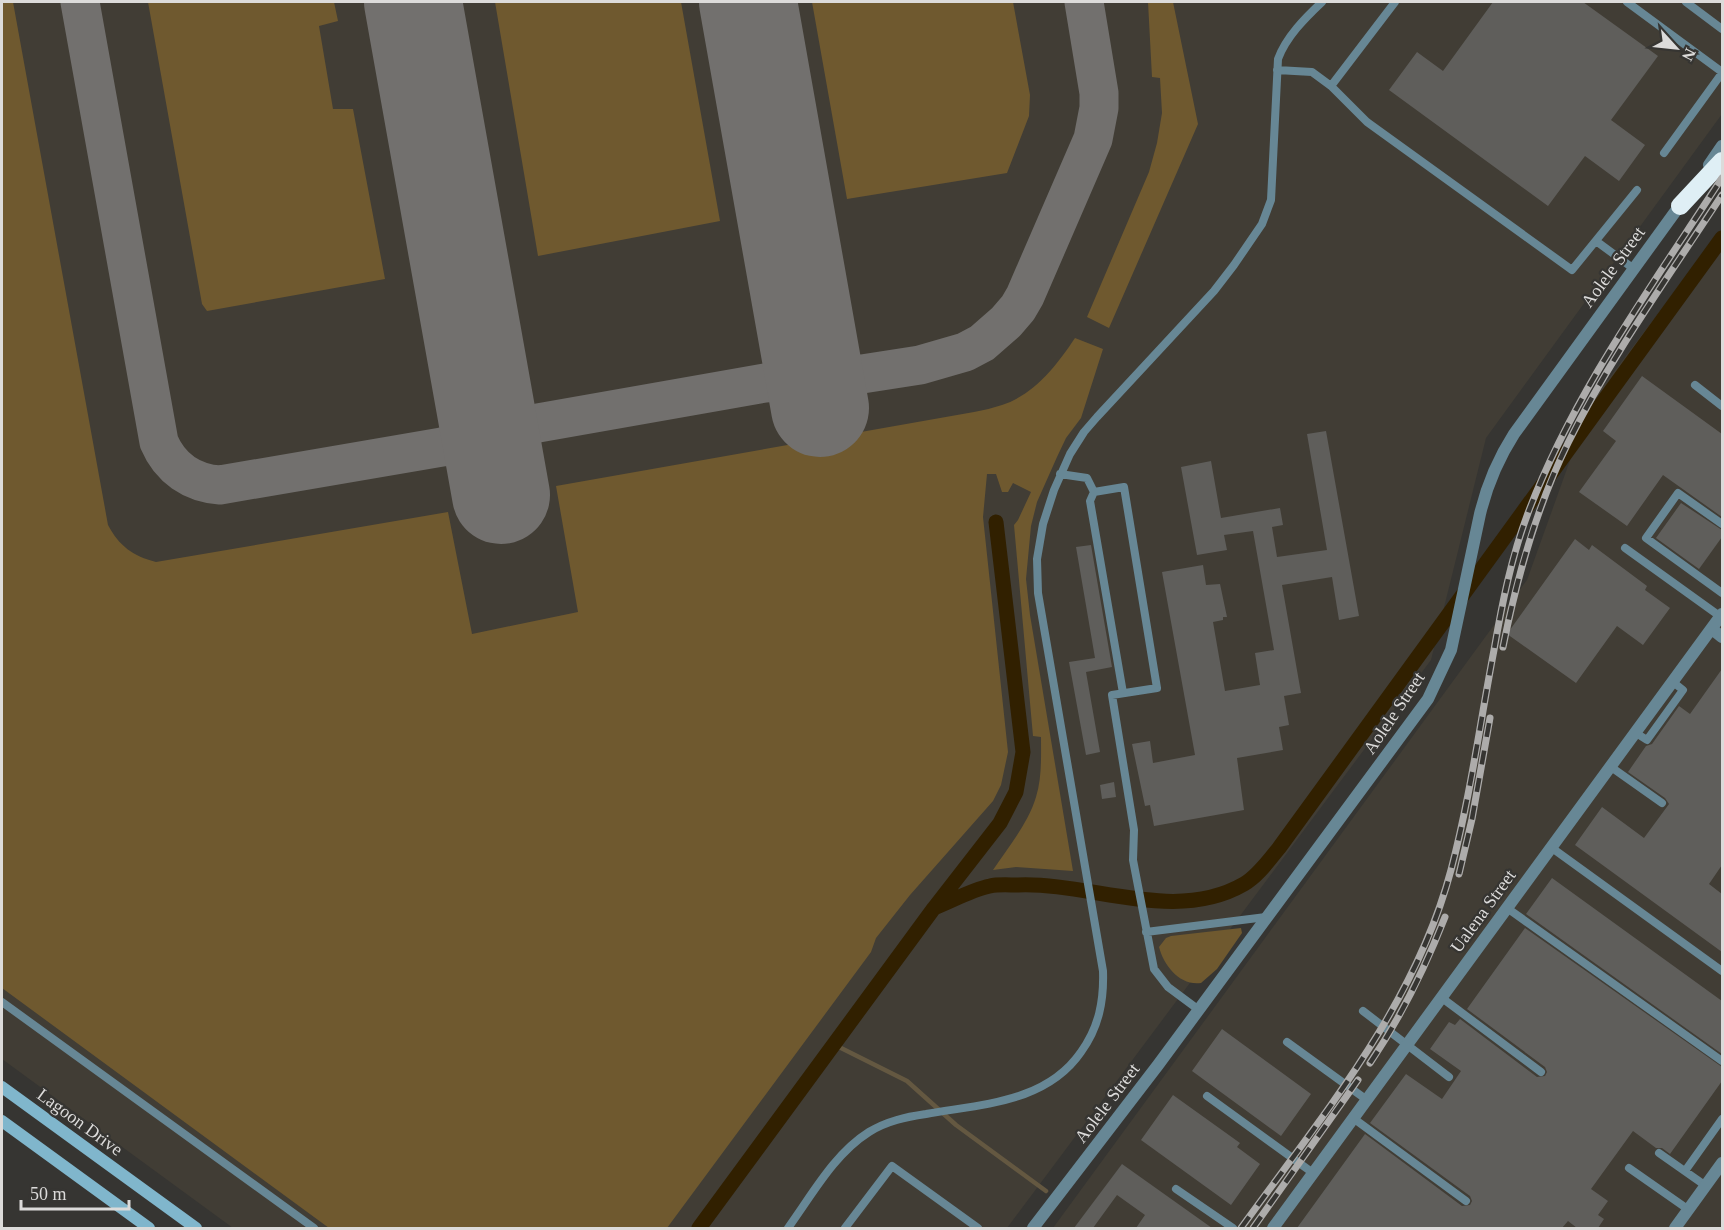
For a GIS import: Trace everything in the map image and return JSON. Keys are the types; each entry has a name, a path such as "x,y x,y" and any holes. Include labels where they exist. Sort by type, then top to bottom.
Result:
{"highway":[{"path":"1680,206 1722,161"}],"street":[{"name":"Aolele Street","path":"1033,1228 1199,1010 1419,713 1445,667 1456,631 1486,491 1506,446 1722,147"},
{"name":"Ualena Street","path":"1273,1228 1722,615"},
{"path":"1712,629 1722,637"},
{"name":"Lagoon Drive","path":"2,1087 196,1228"},
{"path":"2,1121 149,1228"},
{"path":"1675,1228 1722,1163"}],"lane":[{"path":"1305,18 1312,2"},
{"path":"788,1228 848,1148 869,1132 910,1117 1004,1101 1032,1092 1057,1078 1078,1057 1093,1032 1103,1003 1103,971 1037,584 1039,541 1048,506 1060,474 1084,432 1214,291 1262,224 1271,200 1277,70 1282,50 1305,18 1322,2"},
{"path":"1332,86 1395,2"},
{"path":"1627,2 1722,72 1664,153"},
{"path":"1686,2 1722,29"},
{"path":"1277,70 1312,72 1332,86 1367,122 1572,270 1637,190"},
{"path":"1596,241 1634,270"},
{"path":"1695,385 1722,406"},
{"path":"1060,474 1087,478 1094,492"},
{"path":"1094,492 1124,487 1157,688 1112,695 1134,830 1133,860 1146,932 1154,969 1160,978 1168,987 1199,1010"},
{"path":"1094,492 1090,501 1124,693"},
{"path":"1722,524 1678,493 1646,538 1722,593"},
{"path":"1626,548 1722,615"},
{"path":"1611,767 1662,803"},
{"path":"1552,848 1722,971"},
{"path":"1508,908 1722,1061"},
{"path":"1146,932 1268,917"},
{"path":"1442,998 1541,1072"},
{"path":"2,1002 314,1228"},
{"path":"1363,1011 1449,1077"},
{"path":"1287,1042 1367,1100"},
{"path":"1207,1096 1313,1173"},
{"path":"1353,1118 1466,1202"},
{"path":"1685,1171 1722,1119"},
{"path":"1659,1153 1706,1186"},
{"path":"845,1228 892,1166 978,1228"},
{"path":"1629,1168 1689,1210"},
{"path":"1176,1189 1233,1228"}],"shaded area":[{"path":"2,2 1722,2 1722,114 1486,438 1431,660 1007,1228 233,1228 2,1059"},
{"path":"2,2 13,2 108,525 122,544 148,560 156,562 448,512 472,634 578,612 556,486 988,409 1014,400 1035,386 1053,368 1075,338 1103,349 1081,418 1066,438 1037,502 1031,526 1026,579 1073,871 1016,867 993,870 1023,826 1036,797 1041,767 1041,737 1033,736 1014,525 1031,492 1013,483 1008,492 1002,492 996,474 987,474 983,517 1008,752 1001,785 993,801 910,895 876,938 871,952 667,1228 329,1228 2,988"},
{"path":"148,2 334,2 338,21 319,26 333,109 353,109 385,279 207,311 202,304"},
{"path":"495,2 681,2 720,221 538,256"},
{"path":"812,2 1013,2 1030,95 1029,116 1007,173 847,199"},
{"path":"1148,2 1173,2 1198,124 1109,328 1087,317 1149,172 1162,113 1160,78 1152,77"},
{"path":"1722,229 1722,1228 1053,1228 1527,580 1591,402"},
{"path":"1241,928 1242,933 1217,969 1201,983 1186,981 1174,973 1169,968 1159,947 1166,938 1171,936"}],"building":[{"path":"1493,2 1583,2 1658,56 1611,120 1645,145 1619,181 1585,156 1548,206 1389,90 1417,52 1443,71"},
{"path":"1642,376 1722,434 1722,517 1663,475 1627,526 1579,492 1616,441 1603,431"},
{"path":"1326,431 1359,616 1339,620 1332,577 1282,585 1301,693 1284,696 1289,725 1279,727 1283,750 1237,758 1244,810 1154,826 1150,805 1145,806 1132,744 1150,741 1153,763 1195,755 1162,572 1203,565 1206,585 1220,584 1227,617 1213,622 1225,691 1260,685 1255,653 1274,650 1253,531 1224,535 1227,550 1197,555 1181,467 1211,461 1221,518 1280,508 1283,525 1272,527 1277,557 1327,550 1307,434"},
{"path":"1681,503 1722,530 1722,537 1699,569 1656,538"},
{"path":"1575,539 1589,550 1592,545 1647,586 1645,590 1670,608 1643,645 1617,626 1576,683 1507,634"},
{"path":"1091,545 1112,667 1086,672 1100,752 1086,755 1069,662 1095,658 1076,547"},
{"path":"1722,669 1722,865 1709,884 1722,894 1722,952 1575,845 1602,807 1644,838 1669,804 1665,798 1628,772 1646,746 1652,744 1679,706 1690,714"},
{"path":"1114,782 1116,797 1102,799 1100,785"},
{"path":"1552,878 1722,1001 1722,1054 1526,914"},
{"path":"1525,928 1722,1067 1722,1081 1670,1154 1662,1148 1656,1148 1633,1131 1591,1189 1608,1201 1598,1215 1604,1219 1598,1228 1577,1228 1568,1221 1562,1228 1297,1228 1365,1134 1462,1206 1470,1205 1472,1201 1470,1196 1370,1123 1406,1074 1442,1099 1461,1071 1430,1049 1449,1022 1455,1025 1460,1019 1537,1077 1545,1076 1547,1072 1545,1067 1467,1009"},
{"path":"1222,1029 1311,1094 1281,1136 1192,1071"},
{"path":"1173,1095 1240,1143 1237,1147 1260,1164 1231,1205 1141,1140"},
{"path":"1122,1164 1212,1228 1136,1228 1145,1215 1117,1195 1093,1228 1074,1228"}],"waterway":[{"path":"934,908 976,890 1000,885 1046,886 1132,898 1190,901 1217,895 1244,884 1254,877 1279,848 1722,238"},
{"path":"699,1228 934,908 1000,823 1016,792 1023,752 996,522"},
{"path":"835,1045 907,1081 956,1125 1046,1191"}],"taxiway":[{"path":"80,2 159,442 169,459 183,473 200,481 220,485 442,447 538,423 765,383 862,374 920,365 965,352 982,343 1006,322 1025,296 1093,139 1099,108 1099,93 1084,2"}],"runway":[{"path":"413,2 501,495"},
{"path":"748,2 820,408"}],"railway":[{"path":"1241,1228 1363,1058 1414,968 1435,920 1458,843 1504,598 1528,513 1547,468 1591,382 1722,178"},
{"path":"1503,647 1529,543 1546,492 1568,443 1622,348 1722,195"},
{"path":"1459,874 1472,819 1490,718"},
{"path":"1370,1063 1412,992 1445,917"},
{"path":"1253,1228 1358,1080"}]}
